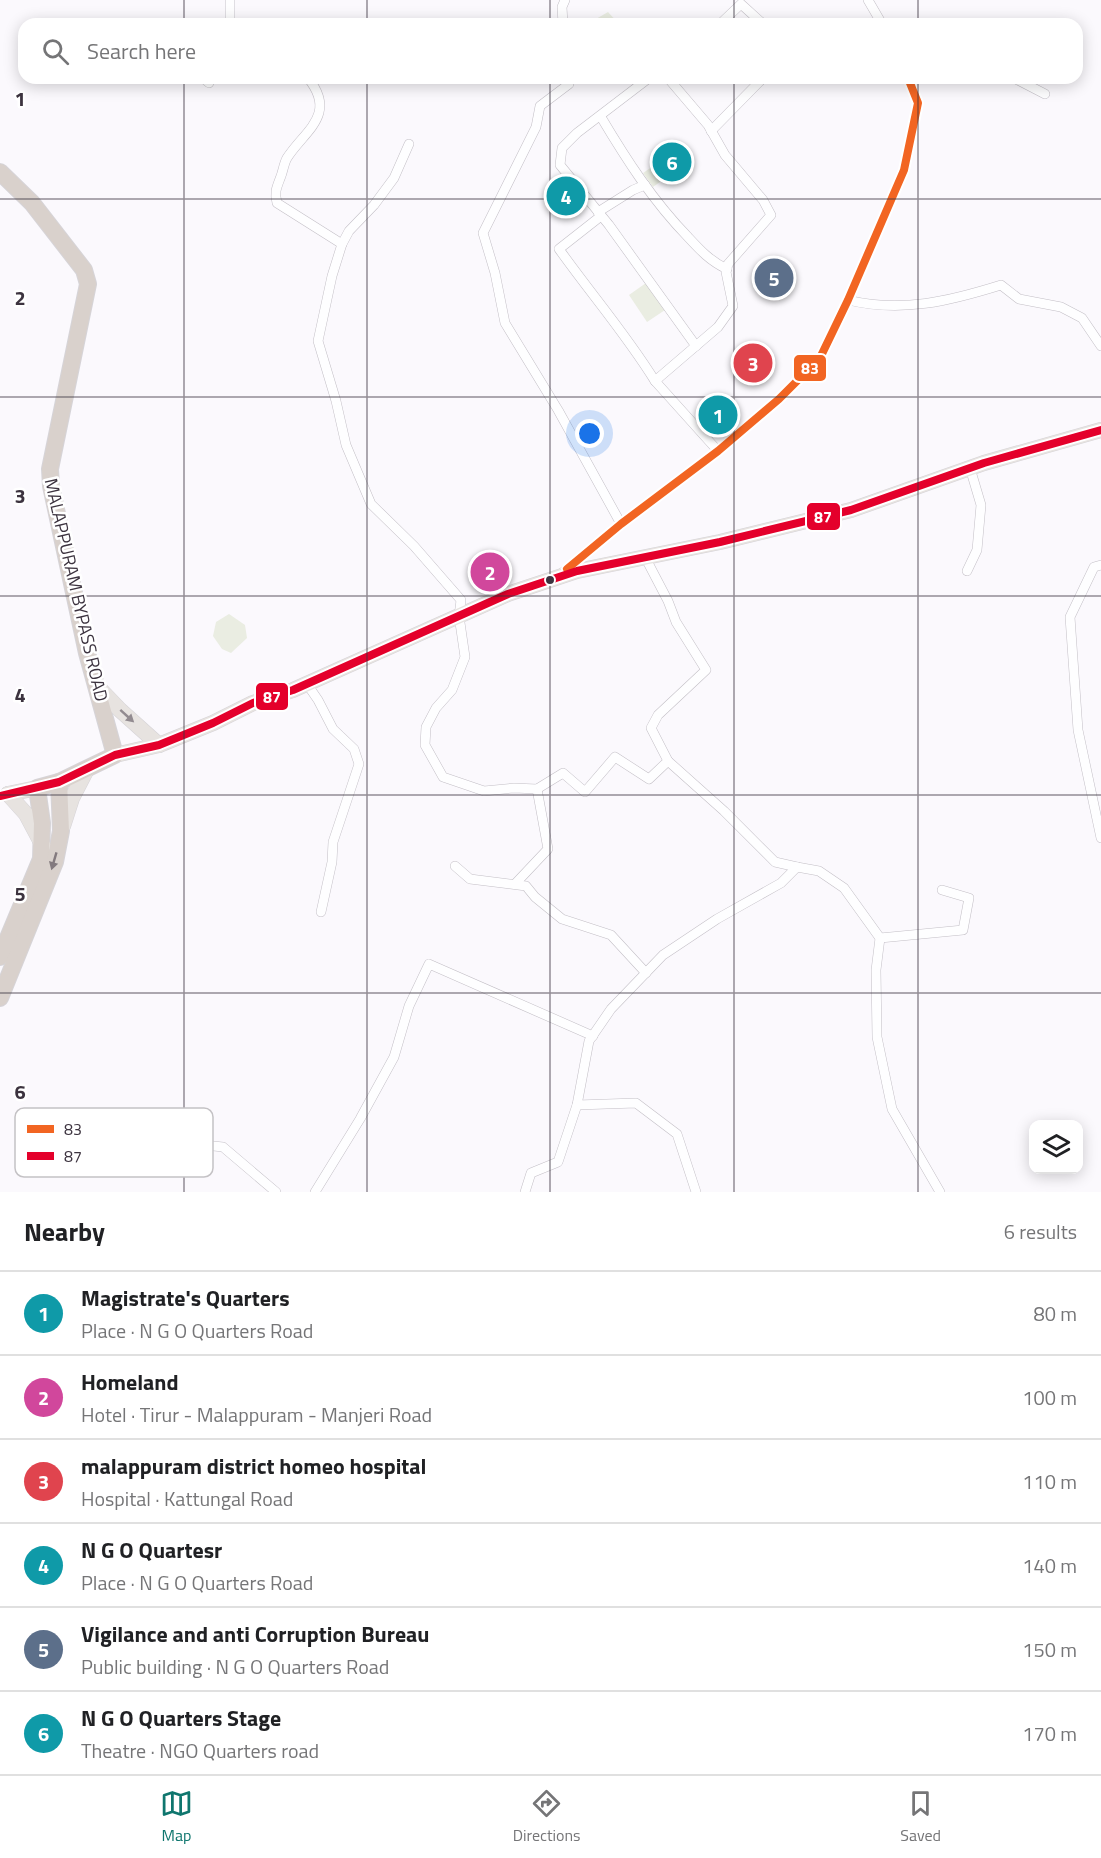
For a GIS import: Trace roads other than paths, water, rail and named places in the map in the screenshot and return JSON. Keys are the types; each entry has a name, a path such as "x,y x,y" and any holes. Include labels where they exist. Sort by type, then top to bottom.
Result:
{"highway":[{"name":"MALAPPURAM BYPASS ROAD","path":"0,172 32,203 84,270 88,284 50,469 51,486 87,653 115,755"},
{"path":"0,957 42,859 38,788 59,782 115,755"},
{"path":"0,998 55,862 61,831 59,782"}],"main road":[{"path":"115,755 159,744 213,723 253,703 307,684 508,594 557,577 720,542 851,510 970,468 1101,430"},
{"path":"96,685 120,710 159,744"},
{"path":"61,831 72,798 87,769"},
{"path":"38,788 8,794 26,814 43,846"}],"street":[{"path":"230,0 230,18"},
{"path":"563,18 562,7 565,0"},
{"path":"868,0 878,18"},
{"path":"726,18 741,4 756,18"},
{"path":"311,84 319,98 319,111 313,127 286,159 274,192 277,202 342,244"},
{"path":"568,84 540,106 536,127 483,233 495,273 505,323 558,410 621,524"},
{"path":"642,84 577,133 562,148 560,165 637,262 696,346"},
{"path":"654,381 718,327 733,306 726,272 728,264 771,215 762,200 725,155 711,131 673,84"},
{"path":"711,131 758,84"},
{"path":"557,577 621,524 718,451 779,399 820,358 848,300 904,170 918,103 910,84"},
{"path":"1026,84 1045,93"},
{"path":"601,117 645,185 672,220 712,262 727,268"},
{"path":"409,144 394,178 374,205 349,231 342,244 332,276 318,341 346,445 371,504 445,580 461,600 459,616 465,657 452,690 436,708 426,728 425,745 443,777 484,791 514,788 537,789 563,773 585,792 615,757 649,779 668,761"},
{"path":"645,185 600,214 560,249 584,284 635,349 654,381 718,451"},
{"path":"848,300 871,306 930,304 1001,285 1019,299 1061,307 1082,318 1101,346"},
{"path":"967,571 977,550 981,505 970,468"},
{"path":"645,557 668,601 676,622 706,670 658,715 651,728 668,761 724,811 775,862 819,871 844,888 880,938 876,970 877,1036 892,1109 940,1192"},
{"path":"1101,565 1094,567 1070,617 1078,730 1101,838"},
{"path":"307,684 333,729 354,749 359,764 333,842 332,862 321,912"},
{"path":"514,884 548,849 537,789"},
{"path":"455,867 470,879 526,886 535,897 562,919 611,935 646,973"},
{"path":"525,1192 531,1173 558,1162 577,1105 588,1036 663,955 717,919 780,883 797,867"},
{"path":"880,938 963,930 969,898 942,890"},
{"path":"315,1192 360,1119 394,1057 410,1006 429,964 588,1036"},
{"path":"577,1105 636,1103 677,1134 696,1192"},
{"path":"213,1146 223,1147 276,1192"}],"place":[{"name":"N G O Quarters Stage","path":"672,162"},
{"name":"N G O Quartesr","path":"566,196"},
{"name":"Vigilance and anti Corruption Bureau","path":"774,278"},
{"name":"malappuram district homeo hospital","path":"753,363"},
{"name":"Magistrate's Quarters","path":"718,415"},
{"name":"Homeland","path":"490,572"}]}
